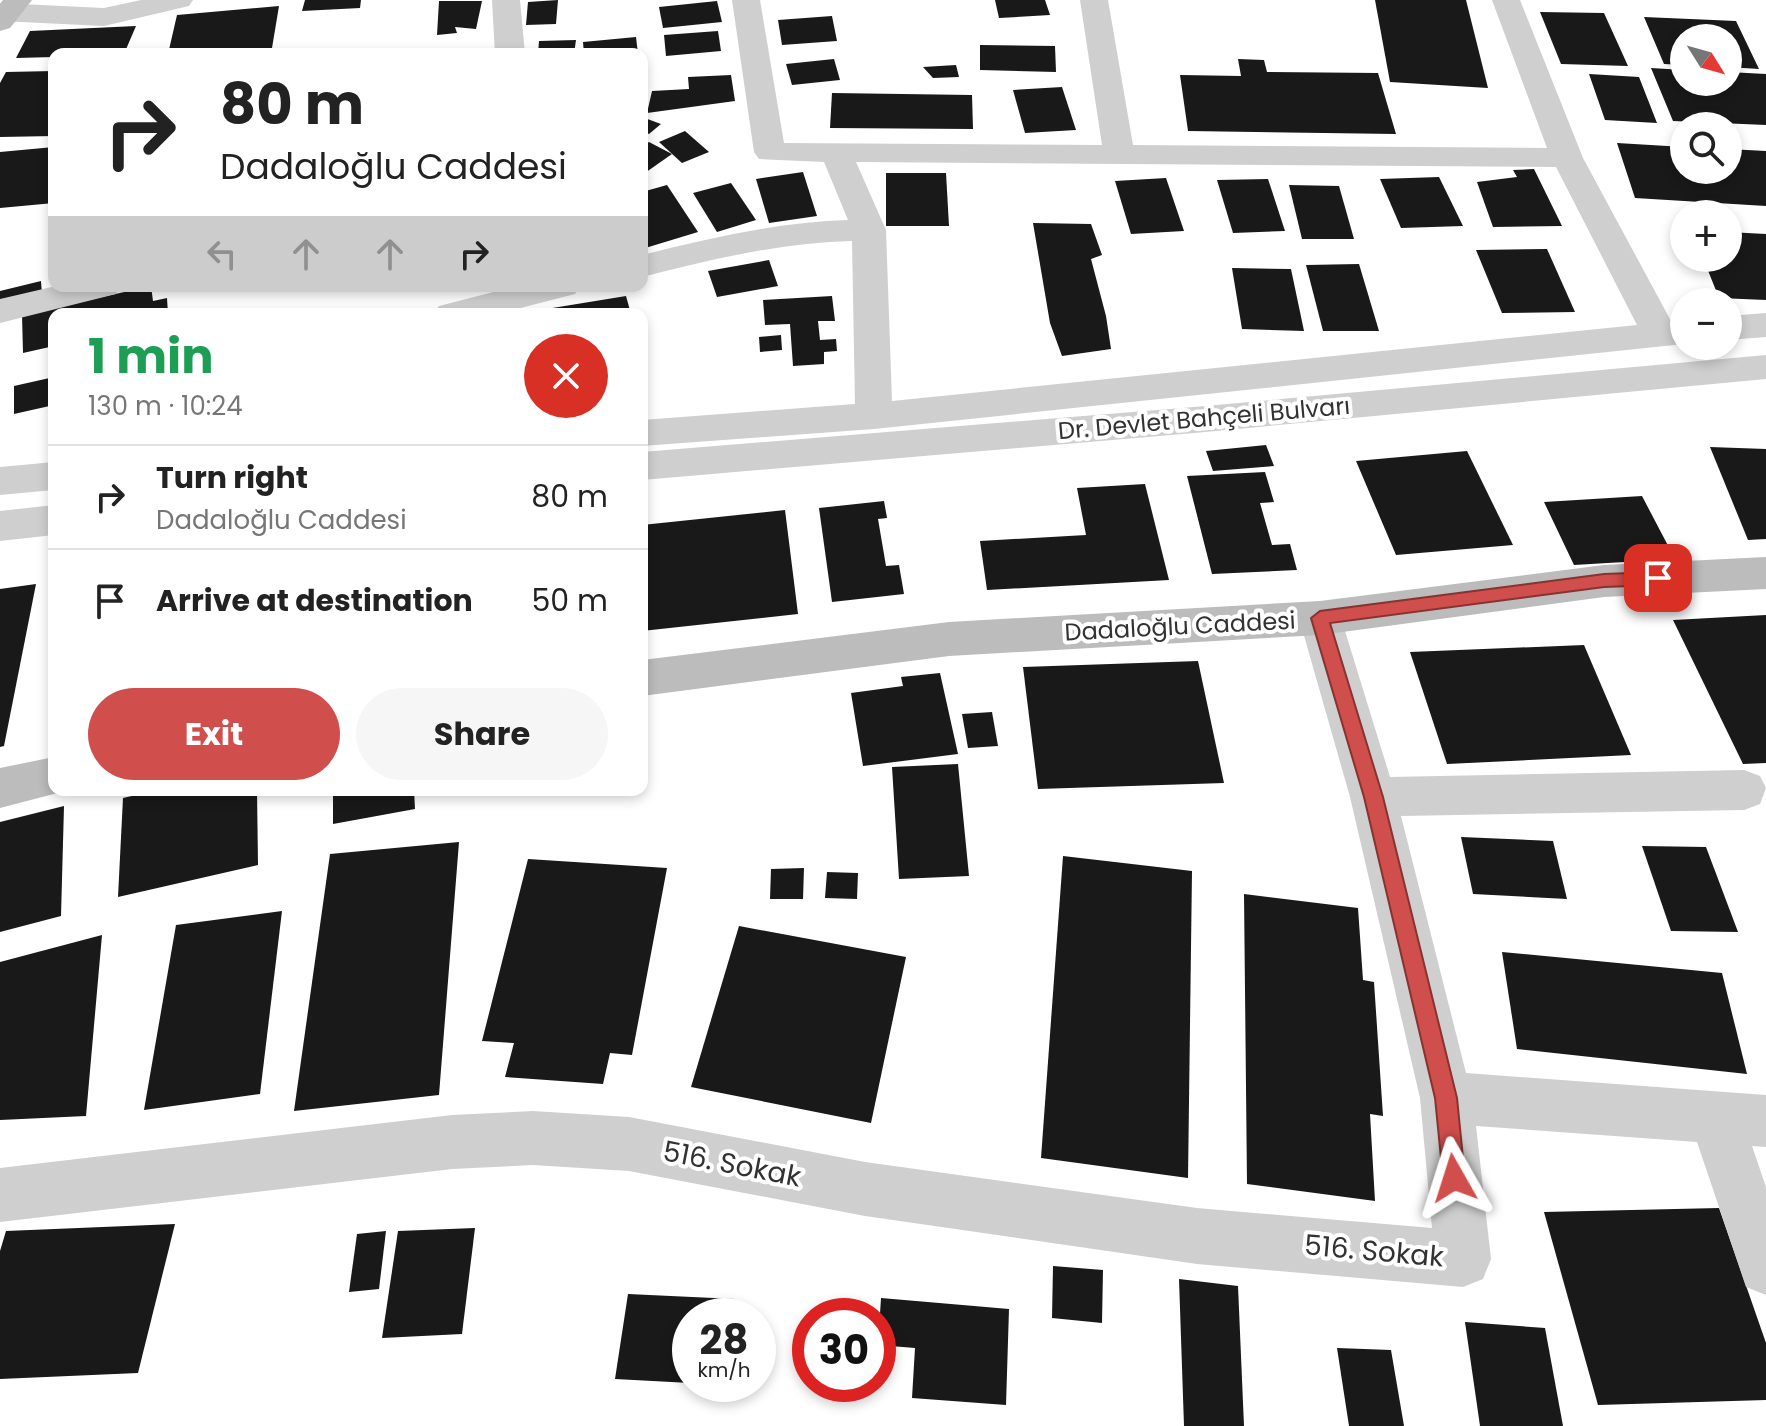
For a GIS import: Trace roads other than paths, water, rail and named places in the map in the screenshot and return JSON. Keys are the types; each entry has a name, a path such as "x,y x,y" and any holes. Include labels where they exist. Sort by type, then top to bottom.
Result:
{"street":[{"path":"6,12 104,17 179,0"},
{"path":"506,0 510,48"},
{"path":"746,0 770,152 1567,158"},
{"path":"1094,0 1119,153"},
{"path":"1506,0 1567,158 1670,330"},
{"path":"836,152 869,230 874,416"},
{"path":"648,265 799,232 869,230"},
{"path":"0,311 79,292"},
{"path":"475,308 539,292"},
{"path":"1742,327 1766,325"},
{"name":"Dr. Devlet Bahçeli Bulvarı","path":"648,433 874,416 1670,332"},
{"name":"Dr. Devlet Bahçeli Bulvarı","path":"648,466 1194,420 1766,367"},
{"path":"0,526 48,521"},
{"name":"Dadaloğlu Caddesi","path":"648,677 949,639 1320,618 1604,581 1766,573"},
{"path":"1320,618 1373,797 1446,1098 1766,1121"},
{"path":"0,788 48,777"},
{"path":"1373,797 1744,790"},
{"name":"516. Sokak","path":"0,1195 452,1142 533,1138 629,1144 865,1189 1197,1236 1463,1259 1446,1098"},
{"path":"1714,1115 1766,1267"}]}
